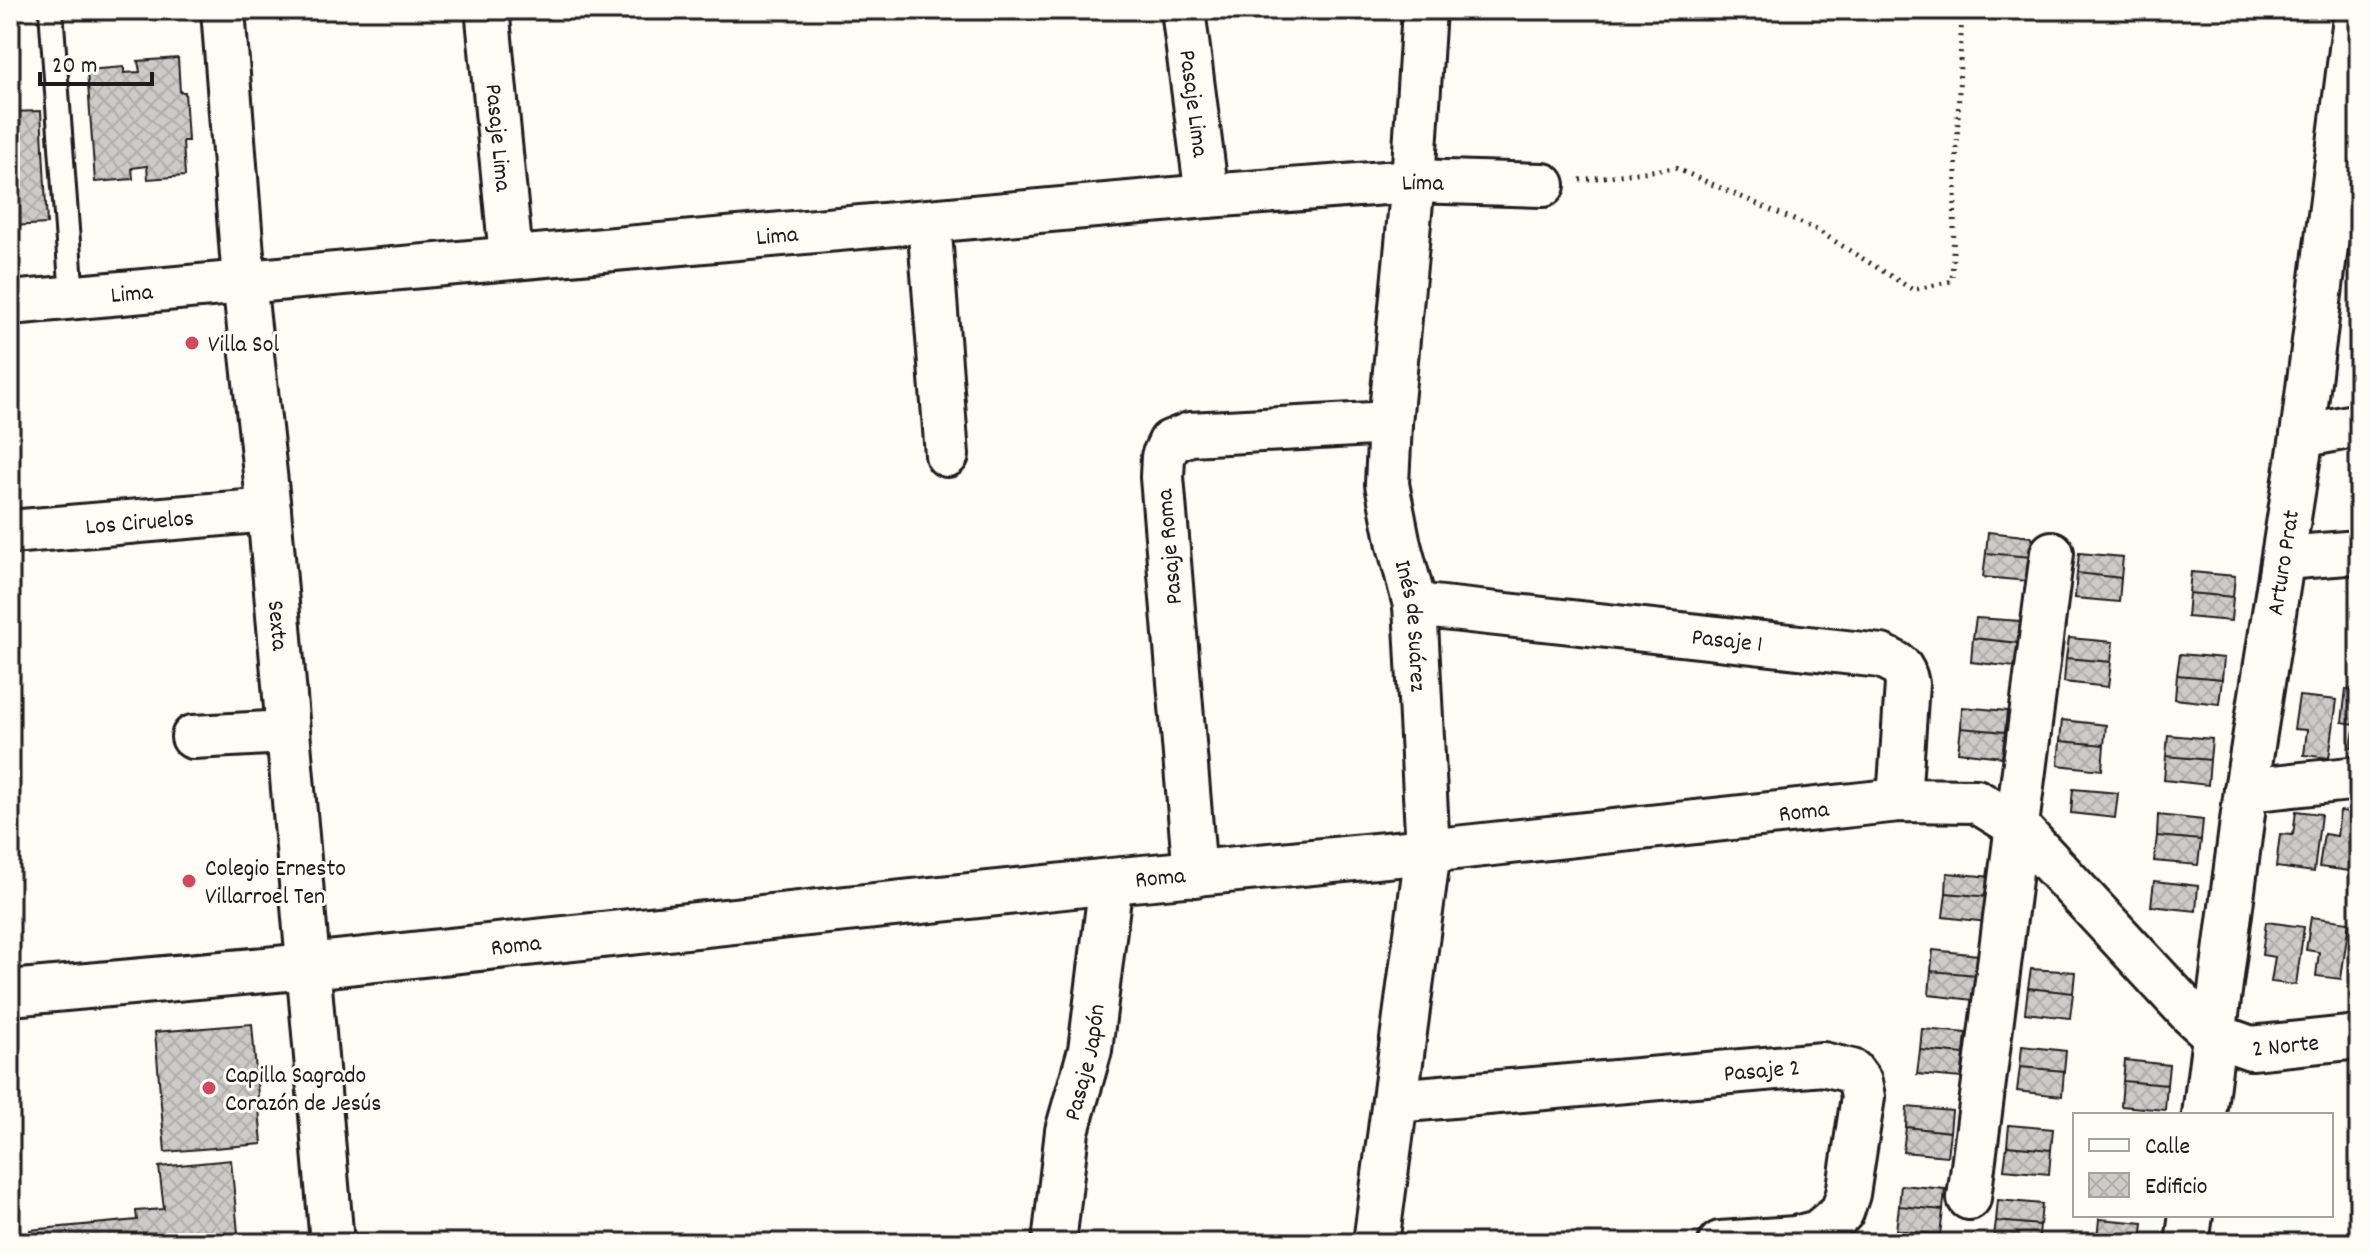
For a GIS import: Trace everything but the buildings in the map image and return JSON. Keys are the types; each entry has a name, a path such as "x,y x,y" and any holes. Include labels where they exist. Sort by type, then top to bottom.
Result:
{"street":[{"name":"Sexta","path":"223,10 244,281 269,510 332,1243"},
{"name":"Pasaje Lima","path":"1183,10 1207,196"},
{"name":"Inés de Suárez","path":"1376,1243 1428,851 1415,605 1387,484 1424,10"},
{"name":"Arturo Prat","path":"2204,1113 2246,790 2302,436 2356,10"},
{"name":"Pasaje Lima","path":"488,18 511,257"},
{"name":"Lima","path":"10,303 1207,196 1413,181 1543,185"},
{"path":"929,221 947,455"},
{"name":"Pasaje Roma","path":"1195,875 1162,477 1163,457 1170,442 1190,434 1390,423"},
{"path":"2302,436 2359,425"},
{"name":"Los Ciruelos","path":"10,532 269,510"},
{"path":"2284,558 2359,552"},
{"path":"1969,1198 2052,553"},
{"name":"Pasaje 1","path":"1415,605 1881,656 1897,662 1905,669 1907,684 1899,800"},
{"path":"193,737 287,732"},
{"path":"2246,790 2359,778"},
{"name":"Roma","path":"10,993 309,966 1899,800 1976,801 2017,826 2214,1035"},
{"name":"Pasaje Japón","path":"1054,1243 1067,1131 1090,1050 1111,881"},
{"name":"2 Norte","path":"2214,1035 2251,1048 2359,1037"},
{"name":"Pasaje 2","path":"1395,1101 1823,1064 1852,1071 1860,1082 1863,1097 1848,1194 1842,1212 1818,1232 1795,1238 1720,1243"},
{"path":"2187,1243 2191,1217"}],"lane":[{"path":"51,10 72,297"}],"path":[{"path":"1543,185 1675,168 1817,230 1913,290 1952,281 1962,10"}],"place":[{"name":"Villa Sol","path":"192,343"},
{"name":"Colegio Ernesto Villarroel Ten","path":"189,881"},
{"name":"Capilla Sagrado Corazón de Jesús","path":"209,1088"}]}
